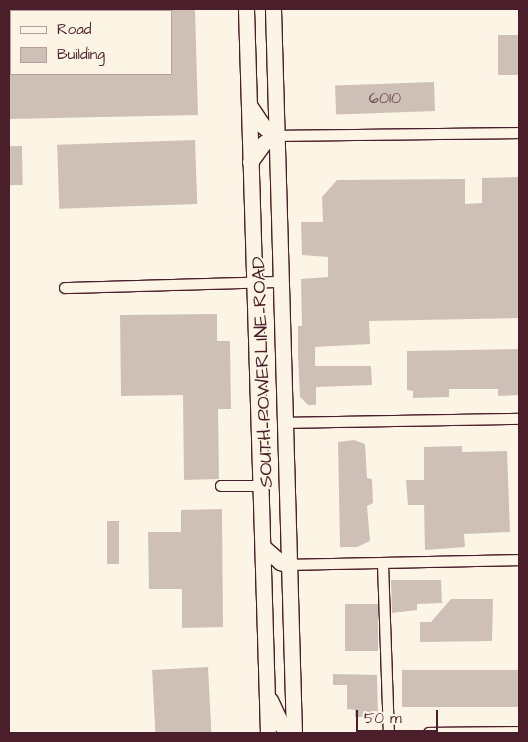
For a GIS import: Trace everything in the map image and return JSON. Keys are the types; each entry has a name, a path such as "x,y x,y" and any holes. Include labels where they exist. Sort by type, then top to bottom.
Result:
{"main road":[{"name":"SOUTH POWERLINE ROAD","path":"246,9 262,547 270,732"},
{"name":"SOUTH POWERLINE ROAD","path":"273,9 292,733"},
{"path":"249,109 262,126 275,136 264,143 250,162"},
{"path":"262,547 280,562 289,565"},
{"path":"267,694 282,726 292,733"}],"street":[{"path":"273,9 285,9"},
{"path":"275,136 519,133"},
{"path":"65,288 280,282"},
{"path":"284,423 519,419"},
{"path":"222,486 260,486"},
{"path":"289,565 519,560"},
{"path":"382,564 389,733"},
{"path":"428,733 519,732"}],"building":[{"path":"195,9 198,115 9,119 9,74 172,75 171,10"},
{"path":"498,35 519,35 519,75 498,75"},
{"path":"434,82 435,111 336,114 335,85"},
{"path":"195,140 197,204 59,209 57,145"},
{"path":"9,146 22,146 23,185 10,185"},
{"path":"519,177 519,318 369,321 370,344 315,347 315,366 371,366 372,385 316,387 316,405 308,405 300,397 298,326 302,326 301,279 328,277 328,257 302,255 301,222 323,222 322,197 337,180 465,179 465,204 482,203 482,178"},
{"path":"217,314 217,341 230,341 231,409 218,409 219,479 184,480 183,395 121,396 120,315"},
{"path":"519,349 519,395 498,396 498,389 449,389 449,397 413,398 413,391 407,390 407,351"},
{"path":"354,440 365,444 367,478 372,479 373,503 367,506 370,541 357,547 340,547 338,442"},
{"path":"462,446 462,452 507,451 510,532 464,534 465,547 425,550 424,505 408,505 406,480 424,480 424,447"},
{"path":"222,509 223,627 182,628 182,589 149,589 148,532 181,532 181,510"},
{"path":"107,521 119,521 119,564 107,564"},
{"path":"391,580 441,580 442,603 417,604 417,610 392,613"},
{"path":"451,599 493,599 492,641 420,642 420,622 431,622"},
{"path":"345,604 378,604 378,651 345,651"},
{"path":"208,667 211,733 155,733 152,670"},
{"path":"402,670 519,670 519,707 402,707"},
{"path":"333,674 377,675 378,717 355,717 355,710 347,709 347,685 333,685"}]}
